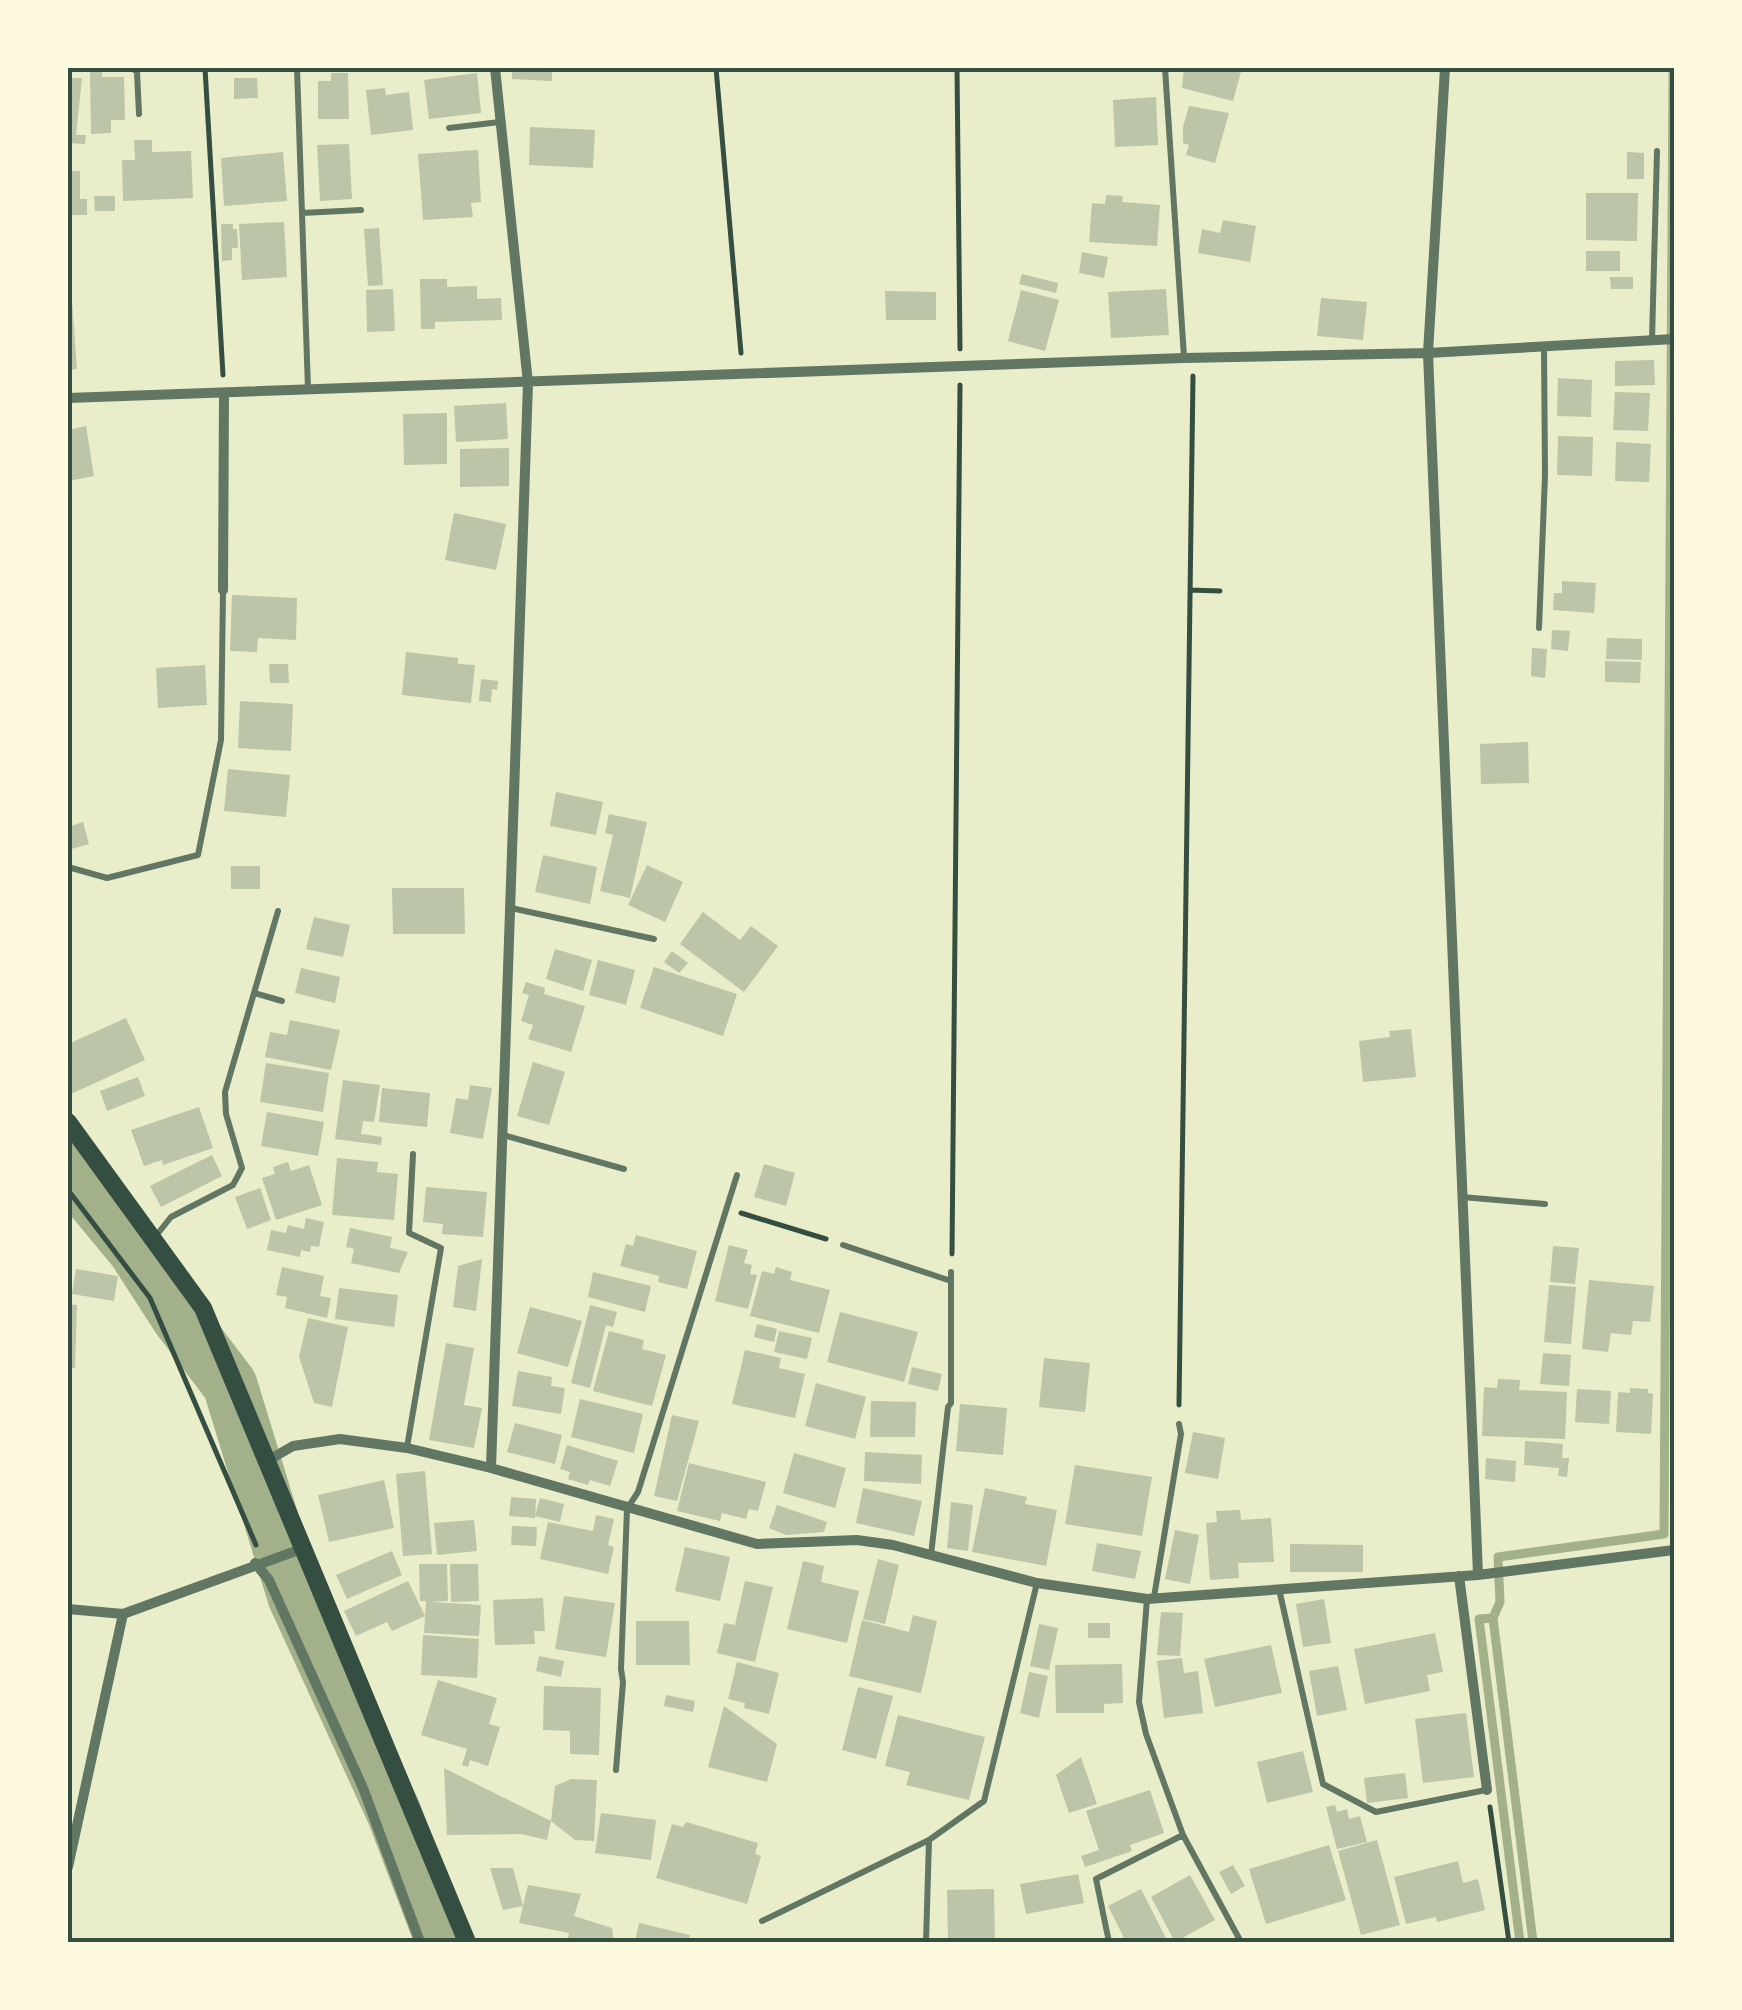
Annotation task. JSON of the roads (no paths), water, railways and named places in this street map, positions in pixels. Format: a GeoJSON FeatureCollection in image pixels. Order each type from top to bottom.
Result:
{"type":"FeatureCollection","features":[{"type":"Feature","properties":{"kind":"main road"},"geometry":{"type":"LineString","coordinates":[[68,1122],[203,1308],[468,1942]]}},
{"type":"Feature","properties":{"kind":"street"},"geometry":{"type":"LineString","coordinates":[[490,1468],[528,382],[495,68]]}},
{"type":"Feature","properties":{"kind":"street"},"geometry":{"type":"LineString","coordinates":[[1445,68],[1428,353],[1480,1574]]}},
{"type":"Feature","properties":{"kind":"street"},"geometry":{"type":"LineString","coordinates":[[68,398],[1428,353],[1674,339]]}},
{"type":"Feature","properties":{"kind":"street"},"geometry":{"type":"LineString","coordinates":[[223,590],[224,393]]}},
{"type":"Feature","properties":{"kind":"street"},"geometry":{"type":"LineString","coordinates":[[267,1461],[293,1446],[340,1439],[407,1448],[757,1544],[857,1540],[1037,1582],[1150,1599],[1460,1576],[1674,1550]]}},
{"type":"Feature","properties":{"kind":"street"},"geometry":{"type":"LineString","coordinates":[[68,1609],[123,1614],[304,1548]]}},
{"type":"Feature","properties":{"kind":"street"},"geometry":{"type":"LineString","coordinates":[[255,1563],[269,1580],[362,1788],[420,1942]]}},
{"type":"Feature","properties":{"kind":"street"},"geometry":{"type":"LineString","coordinates":[[1460,1576],[1487,1790]]}},
{"type":"Feature","properties":{"kind":"street"},"geometry":{"type":"LineString","coordinates":[[68,1867],[123,1614]]}},
{"type":"Feature","properties":{"kind":"lane"},"geometry":{"type":"LineString","coordinates":[[132,68],[137,72],[139,114]]}},
{"type":"Feature","properties":{"kind":"lane"},"geometry":{"type":"LineString","coordinates":[[296,68],[308,390]]}},
{"type":"Feature","properties":{"kind":"lane"},"geometry":{"type":"LineString","coordinates":[[1164,68],[1188,358]]}},
{"type":"Feature","properties":{"kind":"lane"},"geometry":{"type":"LineString","coordinates":[[449,128],[500,122]]}},
{"type":"Feature","properties":{"kind":"lane"},"geometry":{"type":"LineString","coordinates":[[1652,340],[1657,151]]}},
{"type":"Feature","properties":{"kind":"lane"},"geometry":{"type":"LineString","coordinates":[[302,213],[361,210]]}},
{"type":"Feature","properties":{"kind":"lane"},"geometry":{"type":"LineString","coordinates":[[1539,628],[1545,476],[1544,346]]}},
{"type":"Feature","properties":{"kind":"lane"},"geometry":{"type":"LineString","coordinates":[[68,867],[107,878],[198,855],[221,740],[223,590]]}},
{"type":"Feature","properties":{"kind":"lane"},"geometry":{"type":"LineString","coordinates":[[511,908],[654,939]]}},
{"type":"Feature","properties":{"kind":"lane"},"geometry":{"type":"LineString","coordinates":[[154,1238],[170,1217],[233,1185],[242,1168],[226,1114],[225,1092],[278,910]]}},
{"type":"Feature","properties":{"kind":"lane"},"geometry":{"type":"LineString","coordinates":[[254,994],[282,1001]]}},
{"type":"Feature","properties":{"kind":"lane"},"geometry":{"type":"LineString","coordinates":[[504,1134],[624,1169]]}},
{"type":"Feature","properties":{"kind":"lane"},"geometry":{"type":"LineString","coordinates":[[407,1448],[441,1248],[409,1233],[413,1154]]}},
{"type":"Feature","properties":{"kind":"lane"},"geometry":{"type":"LineString","coordinates":[[616,1770],[623,1682],[627,1509],[644,1474],[737,1175]]}},
{"type":"Feature","properties":{"kind":"lane"},"geometry":{"type":"LineString","coordinates":[[1462,1197],[1545,1204]]}},
{"type":"Feature","properties":{"kind":"lane"},"geometry":{"type":"LineString","coordinates":[[843,1245],[951,1277],[951,1403],[931,1555]]}},
{"type":"Feature","properties":{"kind":"lane"},"geometry":{"type":"LineString","coordinates":[[1179,1424],[1182,1434],[1150,1599],[1139,1702],[1146,1734],[1183,1835],[1241,1942]]}},
{"type":"Feature","properties":{"kind":"lane"},"geometry":{"type":"LineString","coordinates":[[762,1921],[929,1840],[984,1801],[1037,1582]]}},
{"type":"Feature","properties":{"kind":"lane"},"geometry":{"type":"LineString","coordinates":[[1279,1589],[1323,1784],[1376,1812],[1487,1790]]}},
{"type":"Feature","properties":{"kind":"lane"},"geometry":{"type":"LineString","coordinates":[[1109,1942],[1096,1879],[1183,1835]]}},
{"type":"Feature","properties":{"kind":"lane"},"geometry":{"type":"LineString","coordinates":[[926,1942],[929,1840]]}},
{"type":"Feature","properties":{"kind":"waterway"},"geometry":{"type":"LineString","coordinates":[[1533,1942],[1493,1618],[1500,1602],[1498,1557],[1664,1534],[1673,68]]}},
{"type":"Feature","properties":{"kind":"waterway"},"geometry":{"type":"LineString","coordinates":[[68,1169],[135,1250],[179,1318],[230,1385],[295,1597],[394,1813],[443,1942]]}},
{"type":"Feature","properties":{"kind":"waterway"},"geometry":{"type":"LineString","coordinates":[[1493,1618],[1479,1619],[1520,1942]]}}]}
